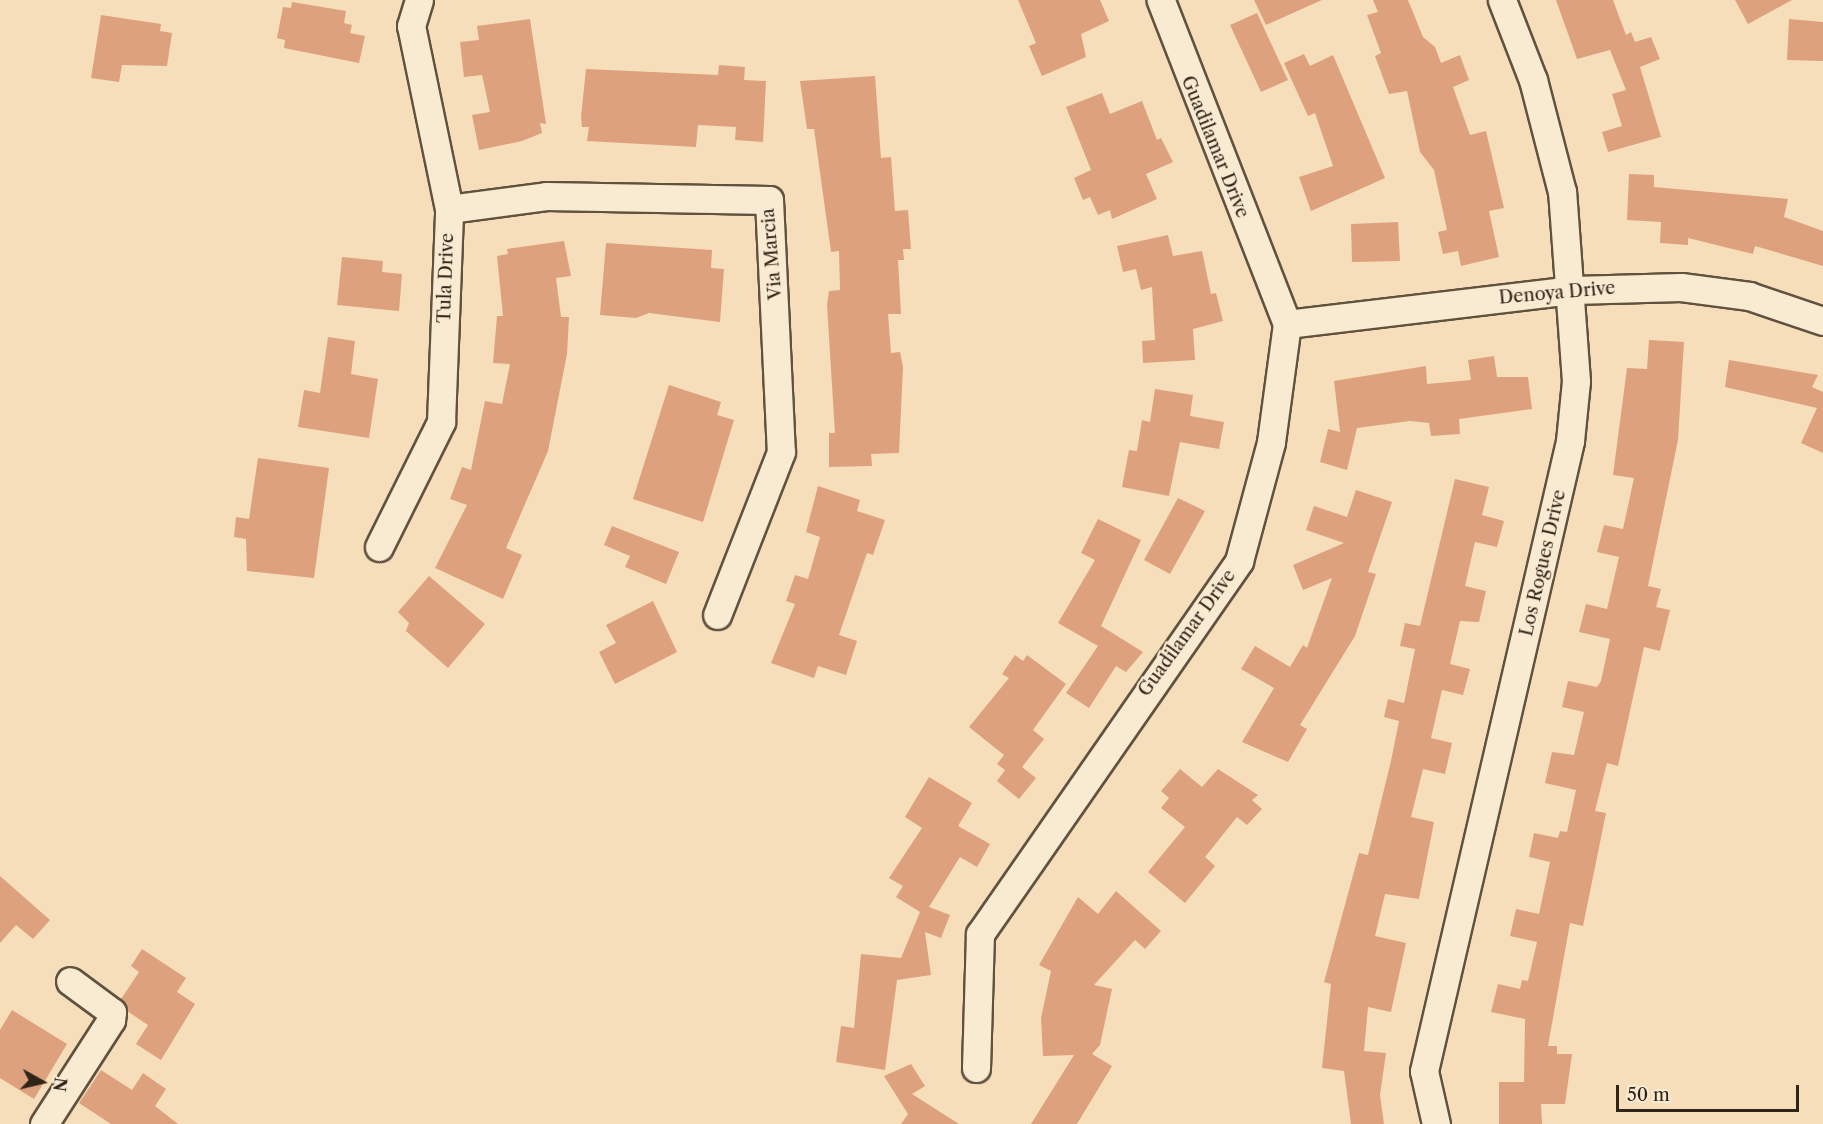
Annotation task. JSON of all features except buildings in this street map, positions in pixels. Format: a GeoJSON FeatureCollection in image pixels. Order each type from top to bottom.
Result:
{"type":"FeatureCollection","features":[{"type":"Feature","properties":{"kind":"street","name":"Tula Drive"},"geometry":{"type":"LineString","coordinates":[[379,547],[441,422],[449,209],[411,26],[419,0]]}},
{"type":"Feature","properties":{"kind":"street","name":"Guadilamar Drive"},"geometry":{"type":"LineString","coordinates":[[976,1068],[980,934],[1239,561],[1271,442],[1287,324],[1161,0]]}},
{"type":"Feature","properties":{"kind":"street","name":"Los Rogues Drive"},"geometry":{"type":"LineString","coordinates":[[1436,1124],[1424,1071],[1570,441],[1576,381],[1573,290],[1563,192],[1533,80],[1502,0]]}},
{"type":"Feature","properties":{"kind":"street","name":"Via Marcia"},"geometry":{"type":"LineString","coordinates":[[449,209],[546,196],[769,200],[781,452],[717,615]]}},
{"type":"Feature","properties":{"kind":"street","name":"Denoya Drive"},"geometry":{"type":"LineString","coordinates":[[1287,324],[1573,290],[1681,287],[1749,296],[1823,321]]}},
{"type":"Feature","properties":{"kind":"street"},"geometry":{"type":"LineString","coordinates":[[44,1124],[111,1020],[112,1012],[70,981]]}}]}
